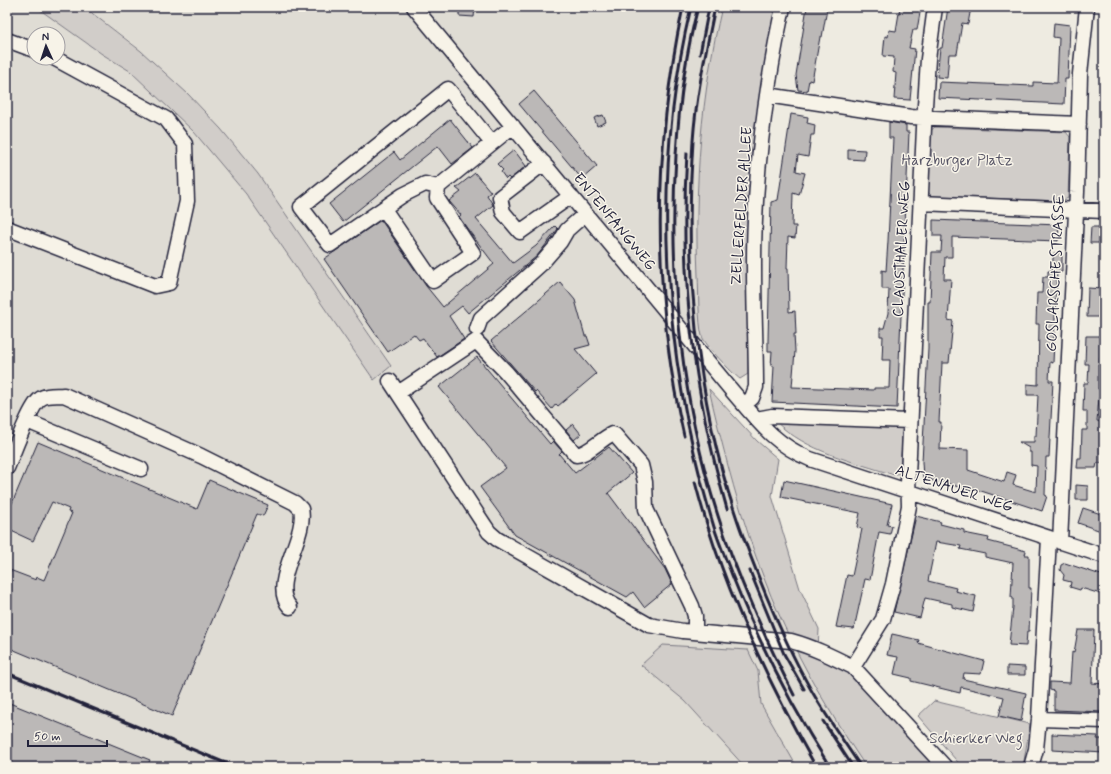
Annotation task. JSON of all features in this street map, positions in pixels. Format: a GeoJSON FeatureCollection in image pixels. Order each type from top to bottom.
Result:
{"type":"FeatureCollection","features":[{"type":"Feature","properties":{"kind":"street","name":"ENTENFANGWEG"},"geometry":{"type":"LineString","coordinates":[[414,7],[744,405],[778,442],[794,452]]}},
{"type":"Feature","properties":{"kind":"street","name":"ZELLERFELDER ALLEE"},"geometry":{"type":"LineString","coordinates":[[744,405],[752,398],[756,387],[753,295],[755,220],[760,155],[767,95],[783,7]]}},
{"type":"Feature","properties":{"kind":"street","name":"CLAUSTHALER WEG"},"geometry":{"type":"LineString","coordinates":[[853,667],[883,619],[893,584],[909,506],[910,421],[924,118],[928,59],[935,7]]}},
{"type":"Feature","properties":{"kind":"street","name":"GOSLARSCHE STRASSE"},"geometry":{"type":"LineString","coordinates":[[1055,540],[1076,210],[1080,74],[1087,7]]}},
{"type":"Feature","properties":{"kind":"street"},"geometry":{"type":"LineString","coordinates":[[7,40],[26,47]]}},
{"type":"Feature","properties":{"kind":"street"},"geometry":{"type":"LineString","coordinates":[[7,228],[155,286],[169,283],[187,201],[185,144],[166,120],[66,65]]}},
{"type":"Feature","properties":{"kind":"street"},"geometry":{"type":"LineString","coordinates":[[438,187],[425,184],[403,195],[330,245],[301,208],[448,89],[492,143]]}},
{"type":"Feature","properties":{"kind":"street"},"geometry":{"type":"LineString","coordinates":[[767,95],[924,118],[1079,124]]}},
{"type":"Feature","properties":{"kind":"street"},"geometry":{"type":"LineString","coordinates":[[384,209],[433,281],[473,253],[437,198],[438,187],[513,126]]}},
{"type":"Feature","properties":{"kind":"street"},"geometry":{"type":"LineString","coordinates":[[544,163],[500,197],[503,212],[520,232],[571,196]]}},
{"type":"Feature","properties":{"kind":"street"},"geometry":{"type":"LineString","coordinates":[[921,203],[1104,211]]}},
{"type":"Feature","properties":{"kind":"street"},"geometry":{"type":"LineString","coordinates":[[477,329],[481,318],[541,264],[560,242],[567,230],[585,214]]}},
{"type":"Feature","properties":{"kind":"street"},"geometry":{"type":"LineString","coordinates":[[398,393],[476,341],[506,372],[576,455],[584,452],[612,434],[615,435],[642,469],[645,482],[646,509],[692,606],[694,612],[695,632]]}},
{"type":"Feature","properties":{"kind":"street"},"geometry":{"type":"LineString","coordinates":[[390,381],[486,528],[497,539],[649,625],[666,629],[791,641],[818,650],[853,667],[945,767]]}},
{"type":"Feature","properties":{"kind":"street"},"geometry":{"type":"LineString","coordinates":[[7,468],[27,421],[39,399],[48,396],[64,395],[201,456],[295,503],[301,509],[303,515],[302,525],[283,580],[286,603],[290,607]]}},
{"type":"Feature","properties":{"kind":"street"},"geometry":{"type":"LineString","coordinates":[[756,419],[772,416],[910,421]]}},
{"type":"Feature","properties":{"kind":"street"},"geometry":{"type":"LineString","coordinates":[[27,421],[141,468]]}},
{"type":"Feature","properties":{"kind":"street","name":"ALTENAUER WEG"},"geometry":{"type":"LineString","coordinates":[[794,452],[908,493],[1104,556]]}},
{"type":"Feature","properties":{"kind":"street"},"geometry":{"type":"LineString","coordinates":[[1031,767],[1036,749],[1055,540]]}},
{"type":"Feature","properties":{"kind":"street"},"geometry":{"type":"LineString","coordinates":[[1039,719],[1104,721]]}},
{"type":"Feature","properties":{"kind":"shaded area"},"geometry":{"type":"Polygon","coordinates":[[[7,7],[36,7],[63,26],[26,26],[26,66],[66,66],[66,28],[102,54],[130,71],[173,111],[215,155],[246,194],[374,380],[391,365],[258,174],[221,129],[178,85],[131,42],[84,7],[722,7],[705,100],[698,175],[697,217],[700,307],[709,389],[725,456],[745,527],[791,641],[841,729],[866,767],[7,767],[7,7]]]}},
{"type":"Feature","properties":{"kind":"green space"},"geometry":{"type":"Polygon","coordinates":[[[36,7],[84,7],[141,51],[188,94],[221,129],[258,174],[391,366],[374,380],[246,194],[194,132],[130,71],[102,54],[66,28],[66,26],[63,26],[36,7]]]}},
{"type":"Feature","properties":{"kind":"green space"},"geometry":{"type":"Polygon","coordinates":[[[722,7],[779,7],[750,219],[747,290],[750,349],[748,351],[748,374],[740,379],[719,359],[704,340],[699,315],[697,242],[698,174],[704,107],[722,7]]]}},
{"type":"Feature","properties":{"kind":"green space","name":"Harzburger Platz"},"geometry":{"type":"Polygon","coordinates":[[[935,127],[1066,132],[1070,137],[1068,198],[1062,201],[932,196],[928,192],[930,131],[935,127]]]}},
{"type":"Feature","properties":{"kind":"green space"},"geometry":{"type":"Polygon","coordinates":[[[709,389],[757,441],[778,459],[772,496],[800,589],[819,629],[818,650],[836,658],[941,767],[866,767],[836,721],[800,658],[765,581],[743,518],[709,389]]]}},
{"type":"Feature","properties":{"kind":"green space"},"geometry":{"type":"Polygon","coordinates":[[[775,421],[903,425],[900,473],[894,475],[846,460],[816,448],[801,441],[775,421]]]}},
{"type":"Feature","properties":{"kind":"green space"},"geometry":{"type":"Polygon","coordinates":[[[663,645],[748,650],[758,671],[761,704],[797,767],[745,767],[685,701],[641,665],[663,645]]]}},
{"type":"Feature","properties":{"kind":"green space","name":"Schierker Weg"},"geometry":{"type":"Polygon","coordinates":[[[934,701],[1030,724],[1023,767],[962,767],[918,716],[934,701]]]}},
{"type":"Feature","properties":{"kind":"building"},"geometry":{"type":"Polygon","coordinates":[[[459,7],[475,7],[474,17],[459,16],[459,7]]]}},
{"type":"Feature","properties":{"kind":"building"},"geometry":{"type":"Polygon","coordinates":[[[807,7],[827,9],[812,81],[809,80],[807,91],[798,90],[796,75],[807,7]]]}},
{"type":"Feature","properties":{"kind":"building"},"geometry":{"type":"Polygon","coordinates":[[[900,7],[921,7],[917,30],[913,30],[909,48],[915,49],[910,100],[894,99],[896,73],[893,72],[894,57],[883,56],[885,36],[888,37],[889,30],[896,31],[900,7]]]}},
{"type":"Feature","properties":{"kind":"building"},"geometry":{"type":"Polygon","coordinates":[[[948,7],[971,7],[968,24],[962,23],[957,54],[949,54],[947,78],[937,77],[940,48],[942,48],[948,7]]]}},
{"type":"Feature","properties":{"kind":"building"},"geometry":{"type":"Polygon","coordinates":[[[1054,23],[1070,25],[1068,79],[1065,79],[1064,104],[938,98],[939,82],[1033,86],[1033,82],[1057,83],[1059,38],[1053,37],[1054,23]]]}},
{"type":"Feature","properties":{"kind":"building"},"geometry":{"type":"Polygon","coordinates":[[[534,91],[597,166],[582,179],[519,104],[534,91]]]}},
{"type":"Feature","properties":{"kind":"building"},"geometry":{"type":"Polygon","coordinates":[[[791,114],[808,117],[807,123],[815,125],[814,135],[811,135],[808,157],[798,155],[796,171],[805,173],[799,195],[793,193],[792,226],[796,226],[795,238],[788,237],[787,268],[789,312],[795,311],[796,334],[794,334],[795,351],[792,387],[874,390],[874,388],[889,388],[890,360],[882,360],[883,336],[880,336],[880,328],[884,328],[888,313],[889,289],[882,289],[882,270],[886,271],[893,138],[889,138],[889,122],[906,125],[906,132],[909,132],[897,408],[772,402],[774,366],[771,366],[772,351],[768,351],[771,202],[778,200],[791,114]]]}},
{"type":"Feature","properties":{"kind":"building"},"geometry":{"type":"Polygon","coordinates":[[[603,115],[606,122],[597,126],[594,118],[603,115]]]}},
{"type":"Feature","properties":{"kind":"building"},"geometry":{"type":"Polygon","coordinates":[[[450,119],[473,148],[452,164],[438,146],[343,222],[329,204],[394,152],[400,160],[450,119]]]}},
{"type":"Feature","properties":{"kind":"building"},"geometry":{"type":"Polygon","coordinates":[[[848,149],[865,150],[864,160],[848,159],[848,149]]]}},
{"type":"Feature","properties":{"kind":"building"},"geometry":{"type":"Polygon","coordinates":[[[514,150],[526,166],[510,179],[508,177],[506,179],[501,172],[503,170],[497,164],[514,150]]]}},
{"type":"Feature","properties":{"kind":"building"},"geometry":{"type":"Polygon","coordinates":[[[475,173],[491,192],[487,195],[493,205],[476,219],[513,263],[536,246],[555,226],[558,229],[537,256],[468,313],[462,306],[449,316],[464,339],[437,357],[423,338],[419,340],[414,334],[388,352],[324,259],[381,220],[426,286],[443,307],[494,264],[459,217],[461,215],[449,201],[461,192],[456,188],[475,173]]]}},
{"type":"Feature","properties":{"kind":"building"},"geometry":{"type":"Polygon","coordinates":[[[933,220],[1059,225],[1058,241],[952,237],[952,257],[945,257],[944,279],[951,279],[948,320],[953,321],[949,363],[942,363],[939,422],[941,422],[940,449],[968,450],[968,470],[1004,482],[1007,472],[1016,475],[1013,485],[1036,492],[1037,466],[1031,465],[1031,452],[1029,452],[1029,448],[1019,442],[1034,442],[1034,436],[1036,436],[1038,395],[1027,395],[1027,384],[1038,385],[1039,324],[1036,324],[1037,293],[1042,293],[1043,277],[1048,277],[1048,271],[1051,271],[1054,253],[1062,253],[1062,272],[1057,272],[1053,363],[1050,362],[1049,381],[1053,381],[1049,457],[1046,457],[1045,495],[1047,496],[1042,511],[972,488],[971,491],[943,482],[936,484],[931,479],[923,477],[922,462],[928,349],[928,302],[930,302],[932,252],[941,252],[942,236],[933,236],[933,220]]]}},
{"type":"Feature","properties":{"kind":"building"},"geometry":{"type":"Polygon","coordinates":[[[1091,227],[1104,227],[1104,243],[1090,243],[1091,227]]]}},
{"type":"Feature","properties":{"kind":"building"},"geometry":{"type":"Polygon","coordinates":[[[560,282],[575,300],[585,336],[587,336],[590,345],[575,349],[596,374],[558,406],[556,404],[552,409],[536,391],[535,392],[491,341],[560,282]]]}},
{"type":"Feature","properties":{"kind":"building"},"geometry":{"type":"Polygon","coordinates":[[[1088,288],[1103,289],[1104,311],[1102,317],[1087,317],[1088,288]]]}},
{"type":"Feature","properties":{"kind":"building"},"geometry":{"type":"Polygon","coordinates":[[[1086,336],[1101,336],[1101,343],[1104,343],[1104,357],[1100,357],[1100,365],[1098,365],[1098,389],[1104,389],[1104,398],[1099,398],[1097,421],[1104,422],[1104,463],[1097,463],[1096,468],[1077,468],[1078,458],[1081,458],[1082,430],[1087,430],[1087,411],[1083,411],[1084,383],[1088,383],[1089,364],[1085,364],[1086,336]]]}},
{"type":"Feature","properties":{"kind":"building"},"geometry":{"type":"Polygon","coordinates":[[[477,357],[550,444],[553,441],[562,451],[559,454],[575,473],[609,447],[632,473],[608,493],[665,569],[672,584],[644,607],[633,592],[627,597],[515,535],[480,487],[506,468],[439,387],[477,357]]]}},
{"type":"Feature","properties":{"kind":"building"},"geometry":{"type":"Polygon","coordinates":[[[573,424],[581,434],[574,440],[566,430],[573,424]]]}},
{"type":"Feature","properties":{"kind":"building"},"geometry":{"type":"Polygon","coordinates":[[[38,442],[197,509],[209,480],[268,505],[263,516],[257,514],[172,716],[7,647],[7,569],[36,580],[37,577],[44,580],[72,513],[68,512],[69,509],[52,502],[33,541],[7,529],[7,515],[38,442]]]}},
{"type":"Feature","properties":{"kind":"building"},"geometry":{"type":"Polygon","coordinates":[[[784,480],[892,504],[887,525],[892,526],[890,534],[879,532],[870,580],[865,579],[854,629],[836,627],[847,575],[852,576],[862,529],[857,527],[860,513],[781,497],[784,480]]]}},
{"type":"Feature","properties":{"kind":"building"},"geometry":{"type":"Polygon","coordinates":[[[1076,485],[1088,486],[1088,500],[1076,500],[1076,485]]]}},
{"type":"Feature","properties":{"kind":"building"},"geometry":{"type":"Polygon","coordinates":[[[1083,508],[1104,515],[1104,532],[1078,523],[1083,508]]]}},
{"type":"Feature","properties":{"kind":"building"},"geometry":{"type":"Polygon","coordinates":[[[916,516],[941,522],[940,524],[964,530],[964,533],[989,538],[988,541],[1026,551],[1025,555],[1029,555],[1029,588],[1031,588],[1029,631],[1027,631],[1026,646],[1009,645],[1013,607],[1013,598],[1011,597],[1013,563],[985,557],[985,554],[960,549],[961,546],[936,542],[928,581],[956,588],[955,591],[976,596],[973,612],[952,607],[952,604],[925,598],[920,618],[894,612],[916,516]]]}},
{"type":"Feature","properties":{"kind":"building"},"geometry":{"type":"Polygon","coordinates":[[[1065,563],[1104,576],[1104,595],[1081,588],[1080,590],[1070,587],[1071,582],[1063,580],[1064,575],[1060,570],[1061,565],[1065,563]]]}},
{"type":"Feature","properties":{"kind":"building"},"geometry":{"type":"Polygon","coordinates":[[[1078,630],[1094,630],[1092,683],[1104,684],[1104,712],[1054,710],[1054,691],[1050,690],[1050,682],[1070,683],[1072,652],[1074,653],[1078,630]]]}},
{"type":"Feature","properties":{"kind":"building"},"geometry":{"type":"Polygon","coordinates":[[[892,634],[919,640],[918,643],[984,661],[981,674],[964,673],[963,679],[1026,693],[1021,721],[999,716],[1004,697],[961,687],[960,693],[911,681],[911,678],[894,674],[898,657],[887,655],[892,634]]]}},
{"type":"Feature","properties":{"kind":"building"},"geometry":{"type":"Polygon","coordinates":[[[1007,666],[1025,667],[1025,675],[1007,675],[1007,666]]]}},
{"type":"Feature","properties":{"kind":"building"},"geometry":{"type":"Polygon","coordinates":[[[7,702],[150,760],[147,767],[7,767],[7,702]]]}},
{"type":"Feature","properties":{"kind":"building"},"geometry":{"type":"Polygon","coordinates":[[[1052,734],[1098,736],[1097,739],[1104,739],[1104,753],[1052,750],[1052,734]]]}},
{"type":"Feature","properties":{"kind":"railway"},"geometry":{"type":"LineString","coordinates":[[683,7],[673,60],[666,114],[660,222],[666,330],[684,436]]}},
{"type":"Feature","properties":{"kind":"railway"},"geometry":{"type":"LineString","coordinates":[[691,7],[678,72],[670,137],[667,202],[668,268],[674,334],[683,399],[697,463],[720,545],[742,600],[776,674],[830,767]]}},
{"type":"Feature","properties":{"kind":"railway"},"geometry":{"type":"LineString","coordinates":[[698,7],[693,25],[683,81],[676,155],[674,249],[676,297],[681,344],[697,437],[708,483],[722,528],[737,570],[755,612],[794,695]]}},
{"type":"Feature","properties":{"kind":"railway"},"geometry":{"type":"LineString","coordinates":[[700,54],[709,7]]}},
{"type":"Feature","properties":{"kind":"railway"},"geometry":{"type":"LineString","coordinates":[[715,7],[696,107],[693,141],[690,234],[696,329],[702,376],[711,423],[722,469],[738,523],[777,622],[810,687],[861,767]]}},
{"type":"Feature","properties":{"kind":"railway"},"geometry":{"type":"LineString","coordinates":[[687,153],[685,244],[691,333],[705,421],[727,509]]}},
{"type":"Feature","properties":{"kind":"railway"},"geometry":{"type":"LineString","coordinates":[[695,482],[718,556],[746,629],[779,699],[816,767]]}},
{"type":"Feature","properties":{"kind":"railway"},"geometry":{"type":"LineString","coordinates":[[750,571],[784,654],[804,689]]}},
{"type":"Feature","properties":{"kind":"railway"},"geometry":{"type":"LineString","coordinates":[[7,673],[235,767]]}},
{"type":"Feature","properties":{"kind":"railway"},"geometry":{"type":"LineString","coordinates":[[823,721],[853,767]]}}]}
